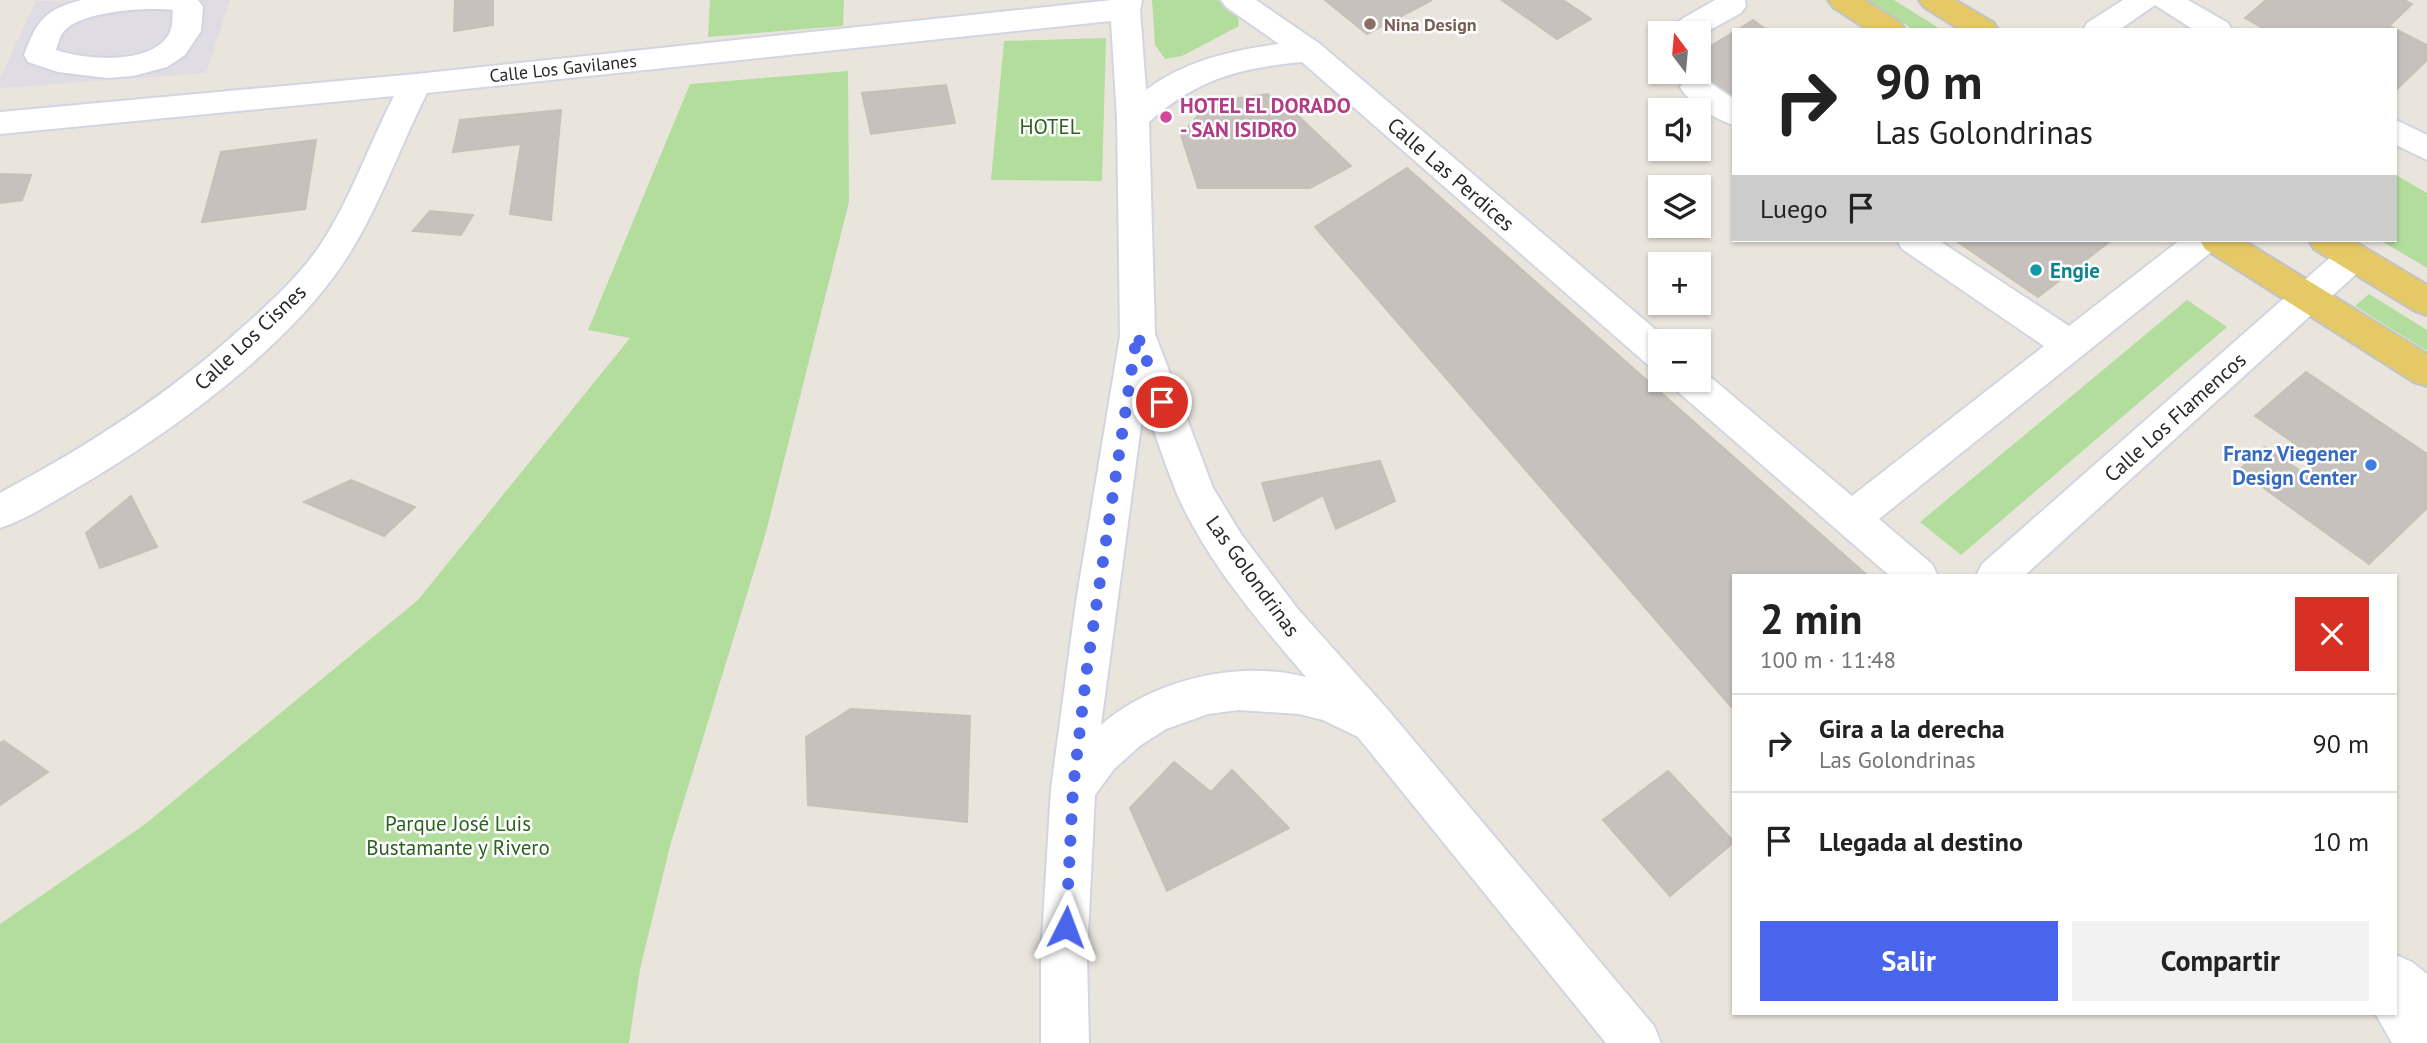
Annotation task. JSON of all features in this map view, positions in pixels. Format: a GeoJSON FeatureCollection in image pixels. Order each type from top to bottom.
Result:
{"type":"FeatureCollection","features":[{"type":"Feature","properties":{"kind":"main road"},"geometry":{"type":"LineString","coordinates":[[1843,0],[1886,28]]}},
{"type":"Feature","properties":{"kind":"main road"},"geometry":{"type":"LineString","coordinates":[[1934,0],[1980,28]]}},
{"type":"Feature","properties":{"kind":"main road"},"geometry":{"type":"LineString","coordinates":[[2220,242],[2427,372]]}},
{"type":"Feature","properties":{"kind":"main road"},"geometry":{"type":"LineString","coordinates":[[2339,248],[2427,302]]}},
{"type":"Feature","properties":{"kind":"street"},"geometry":{"type":"LineString","coordinates":[[172,0],[82,8],[50,26],[39,55],[55,63],[77,67],[103,68],[147,63],[176,48],[189,20],[188,7],[178,0]]}},
{"type":"Feature","properties":{"kind":"street","name":"Calle Las Perdices"},"geometry":{"type":"LineString","coordinates":[[1236,0],[1309,51],[1648,344]]}},
{"type":"Feature","properties":{"kind":"street"},"geometry":{"type":"LineString","coordinates":[[1703,21],[1731,6],[1730,0]]}},
{"type":"Feature","properties":{"kind":"street"},"geometry":{"type":"LineString","coordinates":[[2101,28],[2143,0]]}},
{"type":"Feature","properties":{"kind":"street"},"geometry":{"type":"LineString","coordinates":[[2166,0],[2214,28]]}},
{"type":"Feature","properties":{"kind":"street","name":"Calle Los Gavilanes"},"geometry":{"type":"LineString","coordinates":[[0,123],[416,83],[1126,5]]}},
{"type":"Feature","properties":{"kind":"street","name":"Las Golondrinas"},"geometry":{"type":"LineString","coordinates":[[1126,5],[1133,118],[1137,334],[1196,493],[1210,520],[1283,621],[1373,724],[1637,1043]]}},
{"type":"Feature","properties":{"kind":"street"},"geometry":{"type":"LineString","coordinates":[[1133,118],[1167,90],[1210,69],[1258,56],[1309,51]]}},
{"type":"Feature","properties":{"kind":"street"},"geometry":{"type":"LineString","coordinates":[[86,115],[103,68]]}},
{"type":"Feature","properties":{"kind":"street","name":"Calle Los Cisnes"},"geometry":{"type":"LineString","coordinates":[[0,512],[60,480],[156,420],[234,358],[295,300],[339,243],[416,83]]}},
{"type":"Feature","properties":{"kind":"street"},"geometry":{"type":"LineString","coordinates":[[1695,87],[1732,113]]}},
{"type":"Feature","properties":{"kind":"street"},"geometry":{"type":"LineString","coordinates":[[2397,132],[2427,149]]}},
{"type":"Feature","properties":{"kind":"street"},"geometry":{"type":"LineString","coordinates":[[1917,242],[2001,301],[2071,345]]}},
{"type":"Feature","properties":{"kind":"street"},"geometry":{"type":"LineString","coordinates":[[1851,519],[2200,242]]}},
{"type":"Feature","properties":{"kind":"street","name":"Calle Los Flamencos"},"geometry":{"type":"LineString","coordinates":[[1998,574],[2309,298],[2339,248]]}},
{"type":"Feature","properties":{"kind":"street"},"geometry":{"type":"LineString","coordinates":[[1065,1043],[1063,983],[1073,789],[1090,643],[1137,334]]}},
{"type":"Feature","properties":{"kind":"street"},"geometry":{"type":"LineString","coordinates":[[1703,392],[1916,574]]}},
{"type":"Feature","properties":{"kind":"street"},"geometry":{"type":"LineString","coordinates":[[0,486],[60,480]]}},
{"type":"Feature","properties":{"kind":"street"},"geometry":{"type":"LineString","coordinates":[[1073,789],[1103,750],[1142,720],[1186,700],[1233,690],[1281,691],[1329,702],[1373,724]]}},
{"type":"Feature","properties":{"kind":"street"},"geometry":{"type":"LineString","coordinates":[[2397,979],[2427,1004]]}},
{"type":"Feature","properties":{"kind":"street"},"geometry":{"type":"LineString","coordinates":[[2397,1009],[2420,1043]]}},
{"type":"Feature","properties":{"kind":"shaded area"},"geometry":{"type":"Polygon","coordinates":[[[230,0],[206,73],[0,88],[0,78],[36,1],[230,0]]]}},
{"type":"Feature","properties":{"kind":"green space"},"geometry":{"type":"Polygon","coordinates":[[[710,0],[844,0],[843,26],[708,37],[710,0]]]}},
{"type":"Feature","properties":{"kind":"green space"},"geometry":{"type":"Polygon","coordinates":[[[1152,0],[1218,0],[1238,17],[1239,26],[1182,56],[1165,59],[1155,45],[1152,0]]]}},
{"type":"Feature","properties":{"kind":"green space"},"geometry":{"type":"Polygon","coordinates":[[[1867,0],[1894,0],[1939,28],[1911,28],[1867,0]]]}},
{"type":"Feature","properties":{"kind":"green space","name":"HOTEL"},"geometry":{"type":"Polygon","coordinates":[[[1106,38],[1102,181],[991,180],[1004,41],[1106,38]]]}},
{"type":"Feature","properties":{"kind":"green space","name":"Parque José Luis Bustamante y Rivero"},"geometry":{"type":"Polygon","coordinates":[[[848,71],[849,202],[766,532],[670,846],[640,969],[629,1043],[0,1043],[0,924],[144,825],[418,600],[630,338],[588,330],[690,84],[848,71]]]}},
{"type":"Feature","properties":{"kind":"green space"},"geometry":{"type":"Polygon","coordinates":[[[2397,176],[2427,193],[2427,268],[2383,242],[2397,242],[2397,176]]]}},
{"type":"Feature","properties":{"kind":"green space"},"geometry":{"type":"Polygon","coordinates":[[[2369,294],[2427,330],[2427,351],[2355,306],[2369,294]]]}},
{"type":"Feature","properties":{"kind":"green space"},"geometry":{"type":"Polygon","coordinates":[[[2187,300],[2227,327],[1961,555],[1920,522],[2187,300]]]}},
{"type":"Feature","properties":{"kind":"building"},"geometry":{"type":"Polygon","coordinates":[[[455,0],[493,0],[493,25],[454,31],[455,0]]]}},
{"type":"Feature","properties":{"kind":"building","name":"Nina Design"},"geometry":{"type":"Polygon","coordinates":[[[1325,0],[1432,0],[1367,34],[1325,0]]]}},
{"type":"Feature","properties":{"kind":"building"},"geometry":{"type":"Polygon","coordinates":[[[1563,0],[1591,19],[1557,39],[1503,1],[1563,0]]]}},
{"type":"Feature","properties":{"kind":"building"},"geometry":{"type":"Polygon","coordinates":[[[2266,0],[2404,0],[2412,4],[2389,26],[2393,28],[2263,28],[2245,18],[2266,0]]]}},
{"type":"Feature","properties":{"kind":"building"},"geometry":{"type":"Polygon","coordinates":[[[1753,20],[1764,28],[1741,28],[1753,20]]]}},
{"type":"Feature","properties":{"kind":"building"},"geometry":{"type":"Polygon","coordinates":[[[2397,30],[2427,45],[2427,60],[2397,89],[2397,30]]]}},
{"type":"Feature","properties":{"kind":"building"},"geometry":{"type":"Polygon","coordinates":[[[1732,33],[1732,95],[1712,81],[1712,45],[1732,33]]]}},
{"type":"Feature","properties":{"kind":"building"},"geometry":{"type":"Polygon","coordinates":[[[946,85],[955,123],[871,134],[862,93],[946,85]]]}},
{"type":"Feature","properties":{"kind":"building"},"geometry":{"type":"Polygon","coordinates":[[[1268,94],[1277,109],[1289,107],[1351,166],[1310,188],[1198,188],[1181,135],[1210,102],[1268,94]]]}},
{"type":"Feature","properties":{"kind":"building"},"geometry":{"type":"Polygon","coordinates":[[[561,110],[551,220],[510,214],[521,144],[453,152],[460,120],[561,110]]]}},
{"type":"Feature","properties":{"kind":"building"},"geometry":{"type":"Polygon","coordinates":[[[316,140],[305,209],[202,222],[221,152],[316,140]]]}},
{"type":"Feature","properties":{"kind":"building"},"geometry":{"type":"Polygon","coordinates":[[[1407,168],[1648,381],[1648,392],[1660,392],[1866,574],[1732,574],[1732,708],[1315,227],[1407,168]]]}},
{"type":"Feature","properties":{"kind":"building"},"geometry":{"type":"Polygon","coordinates":[[[0,174],[31,175],[22,200],[0,203],[0,174]]]}},
{"type":"Feature","properties":{"kind":"building"},"geometry":{"type":"Polygon","coordinates":[[[430,211],[473,215],[461,235],[413,231],[430,211]]]}},
{"type":"Feature","properties":{"kind":"building","name":"Engie"},"geometry":{"type":"Polygon","coordinates":[[[1958,242],[2109,242],[2038,297],[1958,242]]]}},
{"type":"Feature","properties":{"kind":"building","name":"Franz Viegener Design Center"},"geometry":{"type":"Polygon","coordinates":[[[2306,372],[2427,454],[2427,508],[2369,564],[2239,470],[2265,447],[2305,474],[2320,461],[2255,416],[2306,372]]]}},
{"type":"Feature","properties":{"kind":"building"},"geometry":{"type":"Polygon","coordinates":[[[1380,461],[1395,501],[1336,529],[1323,495],[1274,521],[1262,483],[1380,461]]]}},
{"type":"Feature","properties":{"kind":"building"},"geometry":{"type":"Polygon","coordinates":[[[351,480],[415,507],[384,536],[304,502],[351,480]]]}},
{"type":"Feature","properties":{"kind":"building"},"geometry":{"type":"Polygon","coordinates":[[[131,496],[157,547],[100,568],[86,533],[131,496]]]}},
{"type":"Feature","properties":{"kind":"building"},"geometry":{"type":"Polygon","coordinates":[[[851,709],[970,716],[967,822],[808,805],[806,737],[851,709]]]}},
{"type":"Feature","properties":{"kind":"building"},"geometry":{"type":"Polygon","coordinates":[[[4,741],[48,772],[0,805],[0,743],[4,741]]]}},
{"type":"Feature","properties":{"kind":"building"},"geometry":{"type":"Polygon","coordinates":[[[1174,762],[1211,792],[1232,770],[1289,828],[1167,891],[1130,808],[1174,762]]]}},
{"type":"Feature","properties":{"kind":"building"},"geometry":{"type":"Polygon","coordinates":[[[1668,771],[1732,840],[1732,844],[1670,896],[1603,820],[1668,771]]]}},
{"type":"Feature","properties":{"kind":"place","name":"Nina Design"},"geometry":{"type":"Point","coordinates":[1370,24]}},
{"type":"Feature","properties":{"kind":"place","name":"HOTEL EL DORADO - SAN ISIDRO"},"geometry":{"type":"Point","coordinates":[1166,117]}},
{"type":"Feature","properties":{"kind":"place","name":"Engie"},"geometry":{"type":"Point","coordinates":[2036,270]}},
{"type":"Feature","properties":{"kind":"place","name":"Franz Viegener Design Center"},"geometry":{"type":"Point","coordinates":[2371,465]}},
{"type":"Feature","properties":{"kind":"route"},"geometry":{"type":"LineString","coordinates":[[1066,927],[1073,789],[1087,668],[1137,334],[1162,402]]}}]}
